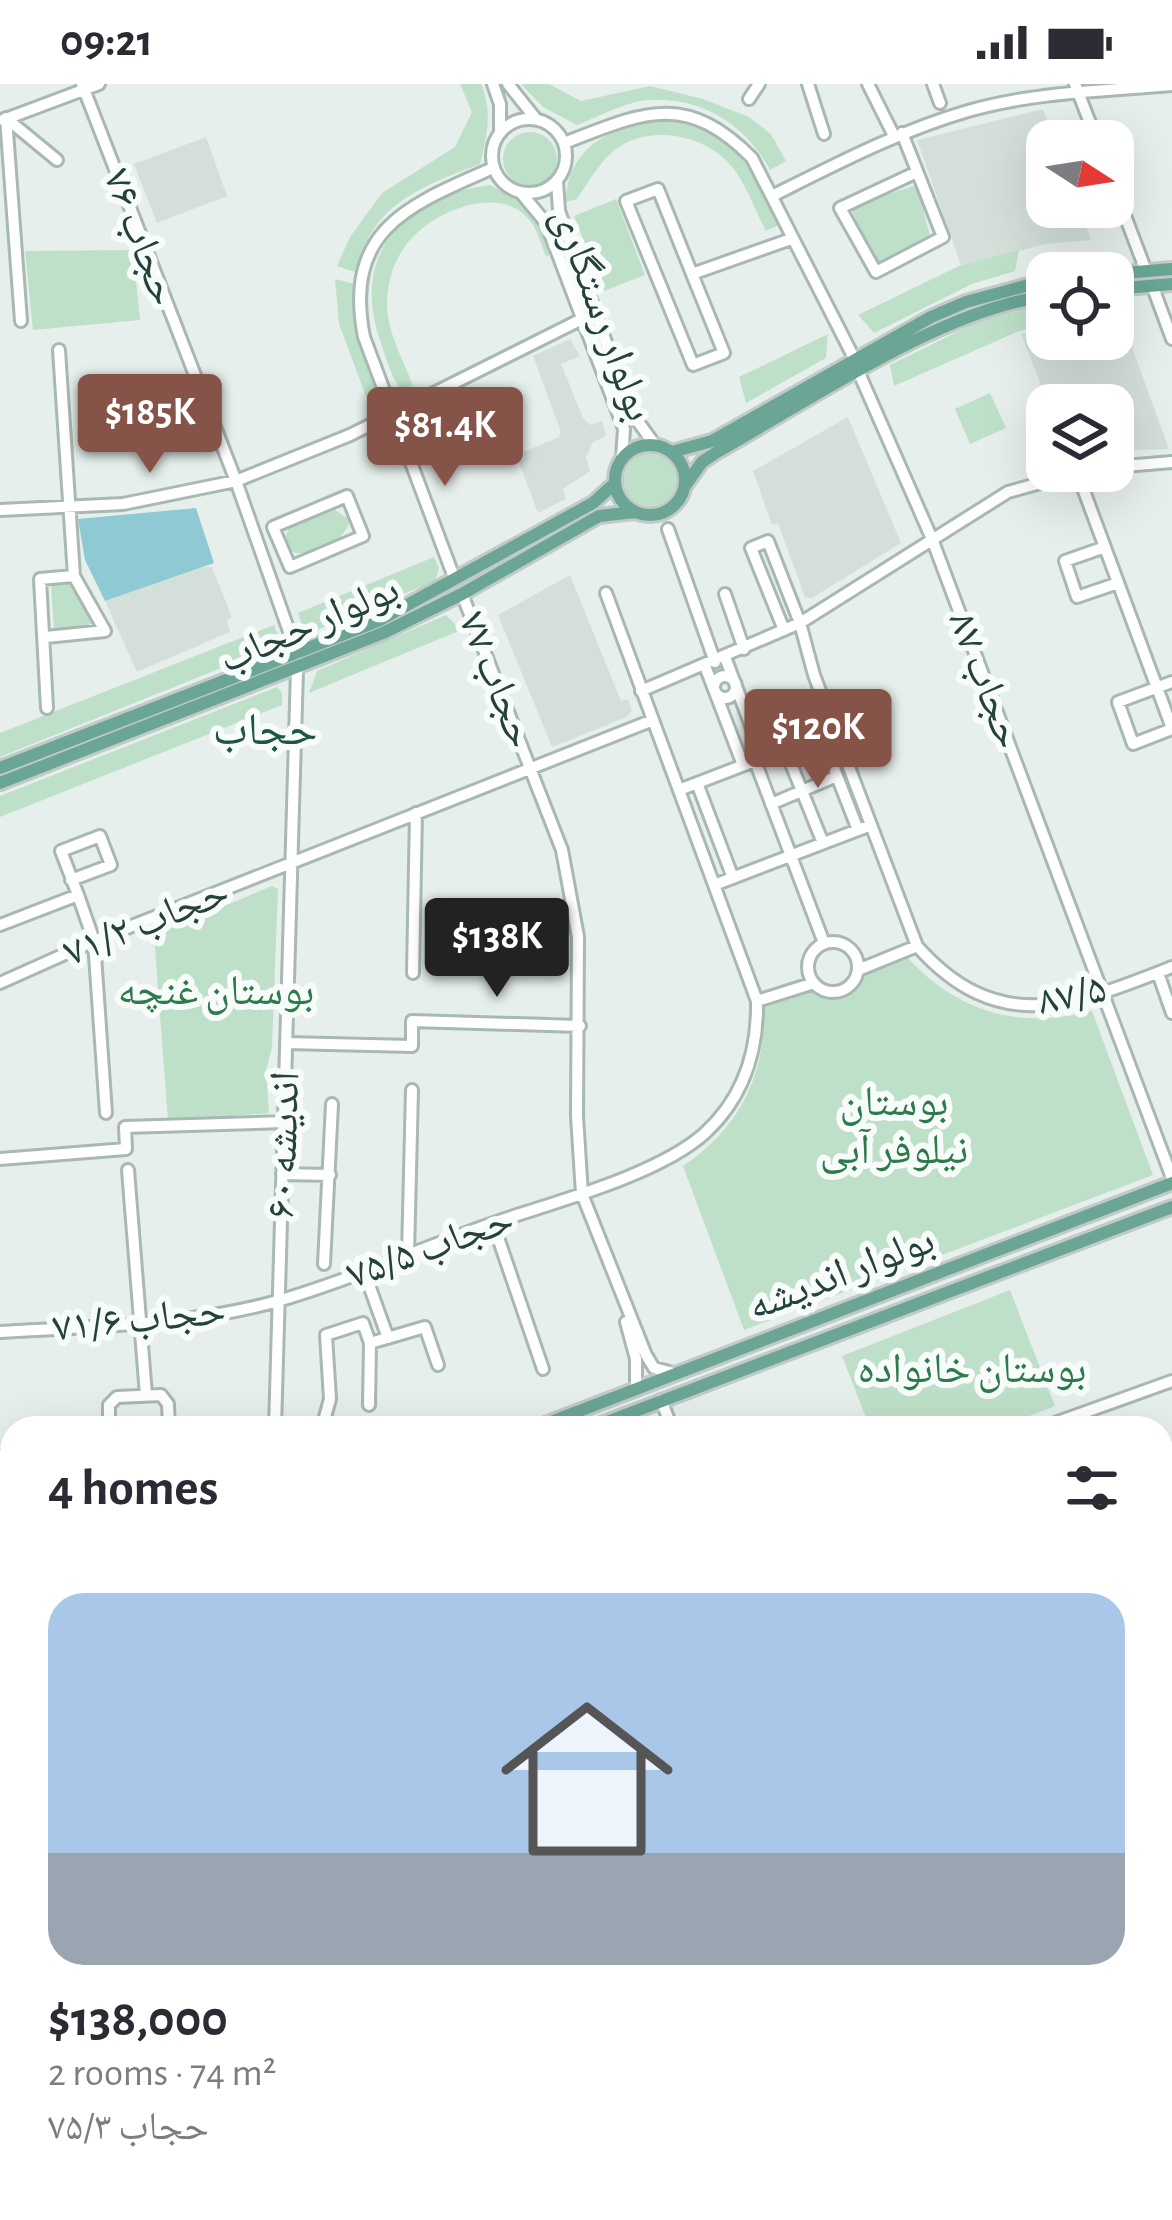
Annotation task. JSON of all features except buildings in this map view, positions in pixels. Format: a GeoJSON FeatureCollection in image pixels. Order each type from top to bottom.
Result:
{"type":"FeatureCollection","features":[{"type":"Feature","properties":{"kind":"main road"},"geometry":{"type":"LineString","coordinates":[[1134,272],[1172,268]]}},
{"type":"Feature","properties":{"kind":"main road"},"geometry":{"type":"LineString","coordinates":[[1146,271],[1152,286]]}},
{"type":"Feature","properties":{"kind":"main road"},"geometry":{"type":"LineString","coordinates":[[1134,287],[1172,284]]}},
{"type":"Feature","properties":{"kind":"main road"},"geometry":{"type":"LineString","coordinates":[[685,486],[683,467],[672,452],[655,445],[637,447],[622,458],[614,484],[621,501],[635,512],[662,513],[677,502],[702,462],[717,452],[965,302],[1026,286]]}},
{"type":"Feature","properties":{"kind":"main road"},"geometry":{"type":"LineString","coordinates":[[672,452],[712,441],[857,366],[970,316],[1026,301]]}},
{"type":"Feature","properties":{"kind":"main road","name":"بولوار حجاب"},"geometry":{"type":"LineString","coordinates":[[459,587],[593,503],[614,484]]}},
{"type":"Feature","properties":{"kind":"main road","name":"بولوار حجاب"},"geometry":{"type":"LineString","coordinates":[[0,768],[297,661],[599,516],[635,512]]}},
{"type":"Feature","properties":{"kind":"main road","name":"بولوار حجاب"},"geometry":{"type":"LineString","coordinates":[[0,783],[207,694]]}},
{"type":"Feature","properties":{"kind":"main road","name":"بولوار اندیشه"},"geometry":{"type":"LineString","coordinates":[[566,1416],[1172,1181]]}},
{"type":"Feature","properties":{"kind":"main road","name":"بولوار اندیشه"},"geometry":{"type":"LineString","coordinates":[[621,1416],[1172,1207]]}},
{"type":"Feature","properties":{"kind":"street"},"geometry":{"type":"LineString","coordinates":[[3,120],[99,84]]}},
{"type":"Feature","properties":{"kind":"street"},"geometry":{"type":"LineString","coordinates":[[493,84],[500,104],[493,168],[504,184],[521,193],[541,191],[557,181],[566,163],[564,143],[554,127],[536,118],[508,84]]}},
{"type":"Feature","properties":{"kind":"street"},"geometry":{"type":"LineString","coordinates":[[748,99],[759,84]]}},
{"type":"Feature","properties":{"kind":"street"},"geometry":{"type":"LineString","coordinates":[[808,84],[824,134]]}},
{"type":"Feature","properties":{"kind":"street"},"geometry":{"type":"LineString","coordinates":[[868,84],[917,172],[943,237],[876,272],[840,208],[917,172]]}},
{"type":"Feature","properties":{"kind":"street"},"geometry":{"type":"LineString","coordinates":[[934,84],[940,103]]}},
{"type":"Feature","properties":{"kind":"street"},"geometry":{"type":"LineString","coordinates":[[772,196],[898,135],[972,110],[1077,88],[1172,85]]}},
{"type":"Feature","properties":{"kind":"street","name":"حجاب ۷۶"},"geometry":{"type":"LineString","coordinates":[[83,87],[236,482],[297,661]]}},
{"type":"Feature","properties":{"kind":"street"},"geometry":{"type":"LineString","coordinates":[[1077,88],[1089,120]]}},
{"type":"Feature","properties":{"kind":"street","name":"حجاب ۸۷"},"geometry":{"type":"LineString","coordinates":[[564,143],[629,118],[664,111],[729,134],[752,158],[857,366],[932,539],[1172,1181]]}},
{"type":"Feature","properties":{"kind":"street"},"geometry":{"type":"LineString","coordinates":[[500,130],[517,120],[536,118]]}},
{"type":"Feature","properties":{"kind":"street"},"geometry":{"type":"LineString","coordinates":[[3,120],[57,160]]}},
{"type":"Feature","properties":{"kind":"street"},"geometry":{"type":"LineString","coordinates":[[3,120],[21,321]]}},
{"type":"Feature","properties":{"kind":"street","name":"حجاب ۷۷"},"geometry":{"type":"LineString","coordinates":[[493,168],[401,211],[382,229],[370,250],[359,309],[364,337],[531,767],[566,872],[578,937],[577,1116],[582,1194],[614,1279]]}},
{"type":"Feature","properties":{"kind":"street","name":"بولوار رستگاری"},"geometry":{"type":"LineString","coordinates":[[557,181],[559,211],[632,412],[655,445]]}},
{"type":"Feature","properties":{"kind":"street"},"geometry":{"type":"LineString","coordinates":[[658,189],[692,274],[724,352],[693,365],[626,201],[658,189]]}},
{"type":"Feature","properties":{"kind":"street","name":"بولوار رستگاری"},"geometry":{"type":"LineString","coordinates":[[521,193],[546,223],[624,429],[622,458]]}},
{"type":"Feature","properties":{"kind":"street"},"geometry":{"type":"LineString","coordinates":[[1130,228],[1146,271]]}},
{"type":"Feature","properties":{"kind":"street"},"geometry":{"type":"LineString","coordinates":[[692,274],[791,239]]}},
{"type":"Feature","properties":{"kind":"street"},"geometry":{"type":"LineString","coordinates":[[1152,286],[1172,339]]}},
{"type":"Feature","properties":{"kind":"street"},"geometry":{"type":"LineString","coordinates":[[0,510],[123,504],[236,482],[296,460],[582,319]]}},
{"type":"Feature","properties":{"kind":"street"},"geometry":{"type":"LineString","coordinates":[[46,637],[105,631],[74,576],[59,350]]}},
{"type":"Feature","properties":{"kind":"street"},"geometry":{"type":"LineString","coordinates":[[1134,465],[1172,462]]}},
{"type":"Feature","properties":{"kind":"street"},"geometry":{"type":"LineString","coordinates":[[641,691],[800,623],[1008,492],[1026,487]]}},
{"type":"Feature","properties":{"kind":"street"},"geometry":{"type":"LineString","coordinates":[[1087,492],[1105,547],[1118,583],[1157,688],[1172,728],[1133,743],[1118,702],[1157,688],[1172,682]]}},
{"type":"Feature","properties":{"kind":"street"},"geometry":{"type":"LineString","coordinates":[[347,496],[363,536],[290,567],[286,560],[273,527],[347,496]]}},
{"type":"Feature","properties":{"kind":"street"},"geometry":{"type":"LineString","coordinates":[[668,529],[715,662],[715,693]]}},
{"type":"Feature","properties":{"kind":"street"},"geometry":{"type":"LineString","coordinates":[[784,630],[751,548],[768,541],[917,946],[858,970]]}},
{"type":"Feature","properties":{"kind":"street"},"geometry":{"type":"LineString","coordinates":[[1105,547],[1065,561],[1077,597],[1118,583]]}},
{"type":"Feature","properties":{"kind":"street"},"geometry":{"type":"LineString","coordinates":[[265,570],[286,560]]}},
{"type":"Feature","properties":{"kind":"street"},"geometry":{"type":"LineString","coordinates":[[47,708],[40,579],[74,576]]}},
{"type":"Feature","properties":{"kind":"street"},"geometry":{"type":"LineString","coordinates":[[606,593],[757,1001],[814,983]]}},
{"type":"Feature","properties":{"kind":"street"},"geometry":{"type":"LineString","coordinates":[[725,594],[744,649]]}},
{"type":"Feature","properties":{"kind":"street","name":"اندیشه ۶۰"},"geometry":{"type":"LineString","coordinates":[[275,1416],[297,661]]}},
{"type":"Feature","properties":{"kind":"street"},"geometry":{"type":"LineString","coordinates":[[715,662],[736,685]]}},
{"type":"Feature","properties":{"kind":"street"},"geometry":{"type":"LineString","coordinates":[[754,761],[715,693],[721,677],[736,685],[754,761],[824,943]]}},
{"type":"Feature","properties":{"kind":"street","name":"حجاب ۷۱/۲"},"geometry":{"type":"LineString","coordinates":[[0,983],[94,941],[652,720]]}},
{"type":"Feature","properties":{"kind":"street"},"geometry":{"type":"LineString","coordinates":[[679,790],[835,730]]}},
{"type":"Feature","properties":{"kind":"street"},"geometry":{"type":"LineString","coordinates":[[821,735],[858,830]]}},
{"type":"Feature","properties":{"kind":"street"},"geometry":{"type":"LineString","coordinates":[[785,749],[823,843]]}},
{"type":"Feature","properties":{"kind":"street"},"geometry":{"type":"LineString","coordinates":[[771,804],[837,776]]}},
{"type":"Feature","properties":{"kind":"street"},"geometry":{"type":"LineString","coordinates":[[697,783],[733,878]]}},
{"type":"Feature","properties":{"kind":"street"},"geometry":{"type":"LineString","coordinates":[[412,973],[416,813]]}},
{"type":"Feature","properties":{"kind":"street"},"geometry":{"type":"LineString","coordinates":[[714,885],[871,825]]}},
{"type":"Feature","properties":{"kind":"street"},"geometry":{"type":"LineString","coordinates":[[71,880],[110,865],[100,836],[61,851],[71,880],[78,895],[94,941],[106,1113]]}},
{"type":"Feature","properties":{"kind":"street"},"geometry":{"type":"LineString","coordinates":[[0,925],[78,895]]}},
{"type":"Feature","properties":{"kind":"street"},"geometry":{"type":"LineString","coordinates":[[824,943],[845,944],[857,959],[858,970],[850,986],[831,992],[814,983],[808,964],[824,943]]}},
{"type":"Feature","properties":{"kind":"street","name":"۸۷/۵"},"geometry":{"type":"LineString","coordinates":[[917,946],[961,987],[1016,1007],[1061,1005],[1172,967]]}},
{"type":"Feature","properties":{"kind":"street"},"geometry":{"type":"LineString","coordinates":[[1159,973],[1172,1013]]}},
{"type":"Feature","properties":{"kind":"street","name":"حجاب ۷۵/۵"},"geometry":{"type":"LineString","coordinates":[[278,1301],[582,1194],[677,1153],[723,1115],[740,1090],[758,1031],[757,1001]]}},
{"type":"Feature","properties":{"kind":"street"},"geometry":{"type":"LineString","coordinates":[[286,1043],[412,1046],[412,1021],[580,1026]]}},
{"type":"Feature","properties":{"kind":"street"},"geometry":{"type":"LineString","coordinates":[[408,1254],[412,1090]]}},
{"type":"Feature","properties":{"kind":"street"},"geometry":{"type":"LineString","coordinates":[[324,1264],[332,1104]]}},
{"type":"Feature","properties":{"kind":"street"},"geometry":{"type":"LineString","coordinates":[[0,1159],[126,1149],[125,1127],[284,1122]]}},
{"type":"Feature","properties":{"kind":"street"},"geometry":{"type":"LineString","coordinates":[[128,1170],[146,1396]]}},
{"type":"Feature","properties":{"kind":"street"},"geometry":{"type":"LineString","coordinates":[[283,1174],[330,1175]]}},
{"type":"Feature","properties":{"kind":"street"},"geometry":{"type":"LineString","coordinates":[[493,1223],[543,1369]]}},
{"type":"Feature","properties":{"kind":"street"},"geometry":{"type":"LineString","coordinates":[[364,1271],[388,1338]]}},
{"type":"Feature","properties":{"kind":"street"},"geometry":{"type":"LineString","coordinates":[[614,1279],[654,1368],[673,1373]]}},
{"type":"Feature","properties":{"kind":"street"},"geometry":{"type":"LineString","coordinates":[[614,1279],[637,1359],[636,1387]]}},
{"type":"Feature","properties":{"kind":"street","name":"حجاب ۷۱/۶"},"geometry":{"type":"LineString","coordinates":[[0,1332],[142,1322],[278,1301]]}},
{"type":"Feature","properties":{"kind":"street"},"geometry":{"type":"LineString","coordinates":[[325,1416],[330,1399],[326,1335],[363,1323],[370,1343],[369,1405]]}},
{"type":"Feature","properties":{"kind":"street"},"geometry":{"type":"LineString","coordinates":[[370,1343],[424,1327],[438,1365]]}},
{"type":"Feature","properties":{"kind":"street"},"geometry":{"type":"LineString","coordinates":[[1087,1416],[1172,1381]]}},
{"type":"Feature","properties":{"kind":"street"},"geometry":{"type":"LineString","coordinates":[[109,1416],[109,1405],[117,1397],[161,1395],[168,1416]]}},
{"type":"Feature","properties":{"kind":"street"},"geometry":{"type":"LineString","coordinates":[[661,1400],[667,1416]]}},
{"type":"Feature","properties":{"kind":"shaded area"},"geometry":{"type":"Polygon","coordinates":[[[1043,109],[1047,120],[1026,120],[1026,228],[1087,228],[1091,240],[1047,244],[961,265],[917,140],[1043,109]]]}},
{"type":"Feature","properties":{"kind":"shaded area"},"geometry":{"type":"Polygon","coordinates":[[[206,137],[227,196],[157,223],[134,164],[206,137]]]}},
{"type":"Feature","properties":{"kind":"shaded area"},"geometry":{"type":"Polygon","coordinates":[[[570,339],[580,356],[561,364],[583,418],[590,425],[602,421],[606,436],[593,442],[586,457],[590,471],[563,489],[566,499],[538,513],[516,455],[561,432],[533,356],[570,339]]]}},
{"type":"Feature","properties":{"kind":"shaded area"},"geometry":{"type":"Polygon","coordinates":[[[1134,353],[1169,449],[1134,450],[1134,384],[1041,384],[1031,360],[1134,360],[1134,353]]]}},
{"type":"Feature","properties":{"kind":"shaded area"},"geometry":{"type":"Polygon","coordinates":[[[848,417],[901,543],[812,598],[805,597],[753,471],[848,417]]]}},
{"type":"Feature","properties":{"kind":"shaded area"},"geometry":{"type":"Polygon","coordinates":[[[212,567],[232,617],[227,621],[230,632],[137,672],[105,601],[212,567]]]}},
{"type":"Feature","properties":{"kind":"shaded area"},"geometry":{"type":"Polygon","coordinates":[[[570,575],[621,701],[628,699],[632,710],[627,717],[552,747],[498,615],[570,575]]]}},
{"type":"Feature","properties":{"kind":"green space"},"geometry":{"type":"Polygon","coordinates":[[[460,84],[481,84],[485,95],[488,124],[480,164],[401,201],[373,230],[355,272],[337,266],[350,237],[382,193],[455,147],[472,112],[460,84]]]}},
{"type":"Feature","properties":{"kind":"green space"},"geometry":{"type":"Polygon","coordinates":[[[521,84],[549,84],[581,101],[650,86],[703,99],[749,117],[771,134],[786,161],[770,170],[735,127],[686,103],[639,101],[577,125],[543,107],[521,84]]]}},
{"type":"Feature","properties":{"kind":"green space"},"geometry":{"type":"Polygon","coordinates":[[[664,119],[708,131],[738,153],[779,225],[766,231],[740,179],[714,151],[671,136],[640,138],[618,147],[577,199],[566,202],[575,166],[597,141],[628,126],[664,119]]]}},
{"type":"Feature","properties":{"kind":"green space"},"geometry":{"type":"Polygon","coordinates":[[[530,132],[549,140],[557,159],[549,178],[530,186],[511,178],[503,159],[511,140],[530,132]]]}},
{"type":"Feature","properties":{"kind":"green space"},"geometry":{"type":"Polygon","coordinates":[[[490,185],[527,205],[552,252],[546,257],[531,222],[505,204],[455,210],[414,236],[398,259],[387,295],[393,335],[413,385],[402,391],[389,366],[373,309],[379,256],[410,216],[460,191],[490,185]]]}},
{"type":"Feature","properties":{"kind":"green space"},"geometry":{"type":"Polygon","coordinates":[[[917,185],[930,236],[874,264],[850,206],[917,185]]]}},
{"type":"Feature","properties":{"kind":"green space"},"geometry":{"type":"Polygon","coordinates":[[[616,199],[645,275],[604,291],[574,216],[616,199]]]}},
{"type":"Feature","properties":{"kind":"green space"},"geometry":{"type":"Polygon","coordinates":[[[133,250],[140,320],[33,330],[25,251],[133,250]]]}},
{"type":"Feature","properties":{"kind":"green space"},"geometry":{"type":"Polygon","coordinates":[[[1019,250],[1015,271],[972,284],[874,333],[858,315],[961,265],[1019,250]]]}},
{"type":"Feature","properties":{"kind":"green space"},"geometry":{"type":"Polygon","coordinates":[[[335,279],[354,284],[353,314],[381,402],[370,407],[339,324],[335,279]]]}},
{"type":"Feature","properties":{"kind":"green space"},"geometry":{"type":"Polygon","coordinates":[[[1026,309],[1026,330],[894,386],[890,365],[981,320],[1026,309]]]}},
{"type":"Feature","properties":{"kind":"green space"},"geometry":{"type":"Polygon","coordinates":[[[828,334],[826,358],[746,403],[739,377],[828,334]]]}},
{"type":"Feature","properties":{"kind":"green space"},"geometry":{"type":"Polygon","coordinates":[[[990,393],[1006,428],[970,444],[955,409],[990,393]]]}},
{"type":"Feature","properties":{"kind":"green space"},"geometry":{"type":"Polygon","coordinates":[[[650,454],[668,462],[676,480],[668,498],[650,506],[632,498],[624,480],[632,462],[650,454]]]}},
{"type":"Feature","properties":{"kind":"green space"},"geometry":{"type":"Polygon","coordinates":[[[335,510],[350,520],[334,542],[308,553],[290,551],[284,543],[289,527],[335,510]]]}},
{"type":"Feature","properties":{"kind":"green space"},"geometry":{"type":"Polygon","coordinates":[[[434,557],[439,568],[435,581],[305,635],[298,613],[434,557]]]}},
{"type":"Feature","properties":{"kind":"green space"},"geometry":{"type":"Polygon","coordinates":[[[73,581],[94,623],[54,631],[51,584],[73,581]]]}},
{"type":"Feature","properties":{"kind":"green space"},"geometry":{"type":"Polygon","coordinates":[[[446,615],[461,630],[309,693],[317,671],[446,615]]]}},
{"type":"Feature","properties":{"kind":"green space"},"geometry":{"type":"Polygon","coordinates":[[[274,625],[281,644],[0,757],[0,733],[274,625]]]}},
{"type":"Feature","properties":{"kind":"green space"},"geometry":{"type":"Polygon","coordinates":[[[277,687],[282,705],[0,817],[0,796],[277,687]]]}},
{"type":"Feature","properties":{"kind":"green space","name":"بوستان غنچه"},"geometry":{"type":"Polygon","coordinates":[[[272,886],[278,889],[272,1047],[266,1071],[269,1113],[168,1121],[154,935],[272,886]]]}},
{"type":"Feature","properties":{"kind":"green space","name":"بوستان نیلوفر آبی"},"geometry":{"type":"Polygon","coordinates":[[[906,956],[946,991],[990,1012],[1039,1018],[1092,1011],[1153,1175],[744,1330],[683,1166],[720,1134],[746,1097],[760,1053],[764,1004],[814,987],[831,996],[846,996],[859,987],[867,969],[906,956]]]}},
{"type":"Feature","properties":{"kind":"green space","name":"بوستان خانواده"},"geometry":{"type":"Polygon","coordinates":[[[1010,1290],[1055,1406],[1030,1416],[865,1416],[842,1356],[1010,1290]]]}},
{"type":"Feature","properties":{"kind":"water"},"geometry":{"type":"Polygon","coordinates":[[[196,508],[214,563],[105,601],[85,560],[78,519],[196,508]]]}},
{"type":"Feature","properties":{"kind":"district","name":"حجاب"},"geometry":{"type":"Point","coordinates":[265,730]}}]}
